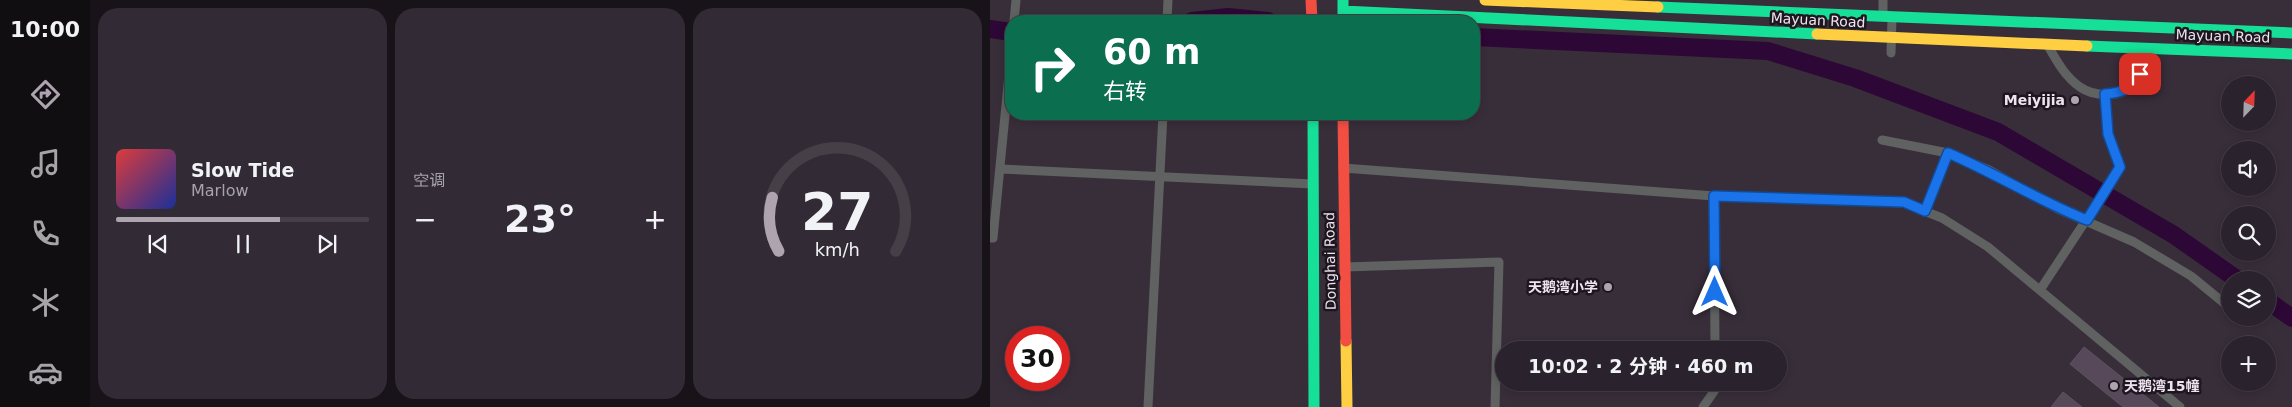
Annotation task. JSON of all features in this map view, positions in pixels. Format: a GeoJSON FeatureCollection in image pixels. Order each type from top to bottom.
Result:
{"type":"FeatureCollection","features":[{"type":"Feature","properties":{"kind":"street"},"geometry":{"type":"LineString","coordinates":[[1015,15],[1016,0]]}},
{"type":"Feature","properties":{"kind":"street"},"geometry":{"type":"LineString","coordinates":[[1167,15],[1168,0]]}},
{"type":"Feature","properties":{"kind":"street"},"geometry":{"type":"LineString","coordinates":[[1311,0],[1312,15]]}},
{"type":"Feature","properties":{"kind":"street","name":"Mayuan Road"},"geometry":{"type":"LineString","coordinates":[[1485,0],[2292,33]]}},
{"type":"Feature","properties":{"kind":"street"},"geometry":{"type":"LineString","coordinates":[[1884,0],[1892,38],[1891,53]]}},
{"type":"Feature","properties":{"kind":"street","name":"Mayuan Road"},"geometry":{"type":"LineString","coordinates":[[1343,11],[1424,15]]}},
{"type":"Feature","properties":{"kind":"street","name":"Mayuan Road"},"geometry":{"type":"LineString","coordinates":[[1480,18],[1892,38],[2292,54]]}},
{"type":"Feature","properties":{"kind":"street"},"geometry":{"type":"LineString","coordinates":[[2046,44],[2064,72],[2080,88],[2095,94],[2118,93],[2134,84],[2150,48]]}},
{"type":"Feature","properties":{"kind":"street"},"geometry":{"type":"LineString","coordinates":[[2040,290],[2120,167],[2108,134],[2105,94]]}},
{"type":"Feature","properties":{"kind":"street"},"geometry":{"type":"LineString","coordinates":[[990,238],[993,238],[1005,119]]}},
{"type":"Feature","properties":{"kind":"street"},"geometry":{"type":"LineString","coordinates":[[1148,407],[1163,120]]}},
{"type":"Feature","properties":{"kind":"street","name":"Donghai Road"},"geometry":{"type":"LineString","coordinates":[[1313,120],[1314,407]]}},
{"type":"Feature","properties":{"kind":"street","name":"Donghai Road"},"geometry":{"type":"LineString","coordinates":[[1343,120],[1347,407]]}},
{"type":"Feature","properties":{"kind":"street"},"geometry":{"type":"LineString","coordinates":[[1882,140],[1948,153],[1989,170],[2058,209],[2087,220],[2150,252],[2191,276],[2221,301]]}},
{"type":"Feature","properties":{"kind":"street"},"geometry":{"type":"LineString","coordinates":[[1925,211],[1948,153]]}},
{"type":"Feature","properties":{"kind":"street"},"geometry":{"type":"LineString","coordinates":[[1343,168],[1714,196],[1904,202],[1942,218],[1988,247],[2180,407]]}},
{"type":"Feature","properties":{"kind":"street"},"geometry":{"type":"LineString","coordinates":[[1000,169],[1313,184]]}},
{"type":"Feature","properties":{"kind":"street"},"geometry":{"type":"LineString","coordinates":[[1714,196],[1715,341]]}},
{"type":"Feature","properties":{"kind":"street"},"geometry":{"type":"LineString","coordinates":[[1345,268],[1499,262],[1495,407]]}},
{"type":"Feature","properties":{"kind":"street"},"geometry":{"type":"LineString","coordinates":[[1703,407],[1714,391]]}},
{"type":"Feature","properties":{"kind":"building","name":"天鹅湾15幢"},"geometry":{"type":"Polygon","coordinates":[[[2084,347],[2159,407],[2123,407],[2070,364],[2084,347]]]}},
{"type":"Feature","properties":{"kind":"building"},"geometry":{"type":"Polygon","coordinates":[[[2063,392],[2082,407],[2051,407],[2063,392]]]}},
{"type":"Feature","properties":{"kind":"waterway"},"geometry":{"type":"LineString","coordinates":[[990,29],[1005,31]]}},
{"type":"Feature","properties":{"kind":"waterway"},"geometry":{"type":"LineString","coordinates":[[1480,37],[1768,51],[1855,78],[1998,132],[2174,235],[2225,271]]}},
{"type":"Feature","properties":{"kind":"waterway"},"geometry":{"type":"LineString","coordinates":[[2276,307],[2292,318]]}},
{"type":"Feature","properties":{"kind":"traffic: fast"},"geometry":{"type":"LineString","coordinates":[[1343,0],[1343,15]]}},
{"type":"Feature","properties":{"kind":"traffic: fast"},"geometry":{"type":"LineString","coordinates":[[1658,7],[2292,33]]}},
{"type":"Feature","properties":{"kind":"traffic: fast"},"geometry":{"type":"LineString","coordinates":[[1343,11],[1425,15]]}},
{"type":"Feature","properties":{"kind":"traffic: fast"},"geometry":{"type":"LineString","coordinates":[[1480,18],[1817,34]]}},
{"type":"Feature","properties":{"kind":"traffic: fast"},"geometry":{"type":"LineString","coordinates":[[2087,46],[2292,54]]}},
{"type":"Feature","properties":{"kind":"traffic: fast"},"geometry":{"type":"LineString","coordinates":[[1313,120],[1314,407]]}},
{"type":"Feature","properties":{"kind":"traffic: slow"},"geometry":{"type":"LineString","coordinates":[[1485,0],[1658,7]]}},
{"type":"Feature","properties":{"kind":"traffic: slow"},"geometry":{"type":"LineString","coordinates":[[1817,34],[2087,46]]}},
{"type":"Feature","properties":{"kind":"traffic: slow"},"geometry":{"type":"LineString","coordinates":[[1346,341],[1347,407]]}},
{"type":"Feature","properties":{"kind":"traffic: jam"},"geometry":{"type":"LineString","coordinates":[[1311,0],[1312,15]]}},
{"type":"Feature","properties":{"kind":"traffic: jam"},"geometry":{"type":"LineString","coordinates":[[1343,120],[1346,341]]}},
{"type":"Feature","properties":{"kind":"place","name":"Meiyijia"},"geometry":{"type":"Point","coordinates":[2075,100]}},
{"type":"Feature","properties":{"kind":"place","name":"天鹅湾小学"},"geometry":{"type":"Point","coordinates":[1608,287]}},
{"type":"Feature","properties":{"kind":"place","name":"天鹅湾15幢"},"geometry":{"type":"Point","coordinates":[2114,386]}},
{"type":"Feature","properties":{"kind":"route"},"geometry":{"type":"LineString","coordinates":[[1715,292],[1714,196],[1904,202],[1925,211],[1948,153],[1989,170],[2058,209],[2087,220],[2120,167],[2108,134],[2105,94],[2118,93],[2134,84],[2140,74]]}}]}
